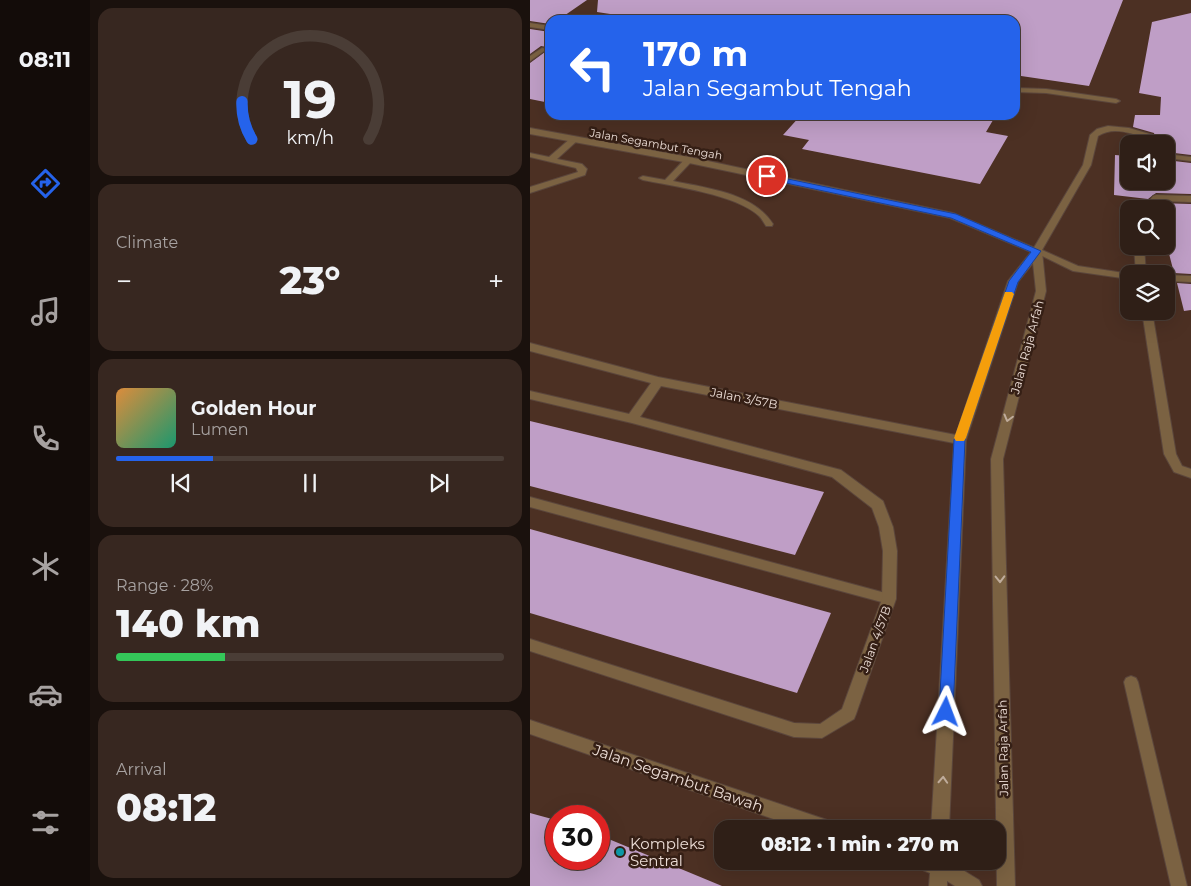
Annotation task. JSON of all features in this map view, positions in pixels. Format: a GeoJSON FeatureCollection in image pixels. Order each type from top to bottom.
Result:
{"type":"FeatureCollection","features":[{"type":"Feature","properties":{"kind":"street","name":"Jalan Segambut Tengah"},"geometry":{"type":"LineString","coordinates":[[530,131],[689,160],[953,216],[1036,251]]}},
{"type":"Feature","properties":{"kind":"street"},"geometry":{"type":"LineString","coordinates":[[940,820],[960,440],[1013,281],[1036,251]]}},
{"type":"Feature","properties":{"kind":"street","name":"Jalan Raja Arfah"},"geometry":{"type":"LineString","coordinates":[[1006,886],[998,459],[1041,291],[1036,251]]}},
{"type":"Feature","properties":{"kind":"street","name":"Jalan 3/57B"},"geometry":{"type":"LineString","coordinates":[[530,347],[658,381],[960,440]]}},
{"type":"Feature","properties":{"kind":"street"},"geometry":{"type":"LineString","coordinates":[[632,420],[658,381]]}},
{"type":"Feature","properties":{"kind":"street","name":"Jalan 4/57B"},"geometry":{"type":"LineString","coordinates":[[530,395],[836,473],[878,505],[886,527],[890,551],[889,599],[848,714],[822,731],[794,730],[530,644]]}},
{"type":"Feature","properties":{"kind":"street","name":"Jalan Segambut Bawah"},"geometry":{"type":"LineString","coordinates":[[530,727],[801,820]]}},
{"type":"Feature","properties":{"kind":"street"},"geometry":{"type":"LineString","coordinates":[[935,870],[938,886]]}},
{"type":"Feature","properties":{"kind":"street"},"geometry":{"type":"LineString","coordinates":[[945,870],[973,886]]}},
{"type":"Feature","properties":{"kind":"lane"},"geometry":{"type":"LineString","coordinates":[[530,25],[545,27]]}},
{"type":"Feature","properties":{"kind":"lane"},"geometry":{"type":"LineString","coordinates":[[530,59],[544,49]]}},
{"type":"Feature","properties":{"kind":"lane"},"geometry":{"type":"LineString","coordinates":[[1020,90],[1046,91],[1116,101]]}},
{"type":"Feature","properties":{"kind":"lane"},"geometry":{"type":"LineString","coordinates":[[1120,275],[1076,269],[1036,251],[1087,165],[1094,135],[1108,128],[1129,130],[1147,135]]}},
{"type":"Feature","properties":{"kind":"lane"},"geometry":{"type":"LineString","coordinates":[[550,160],[574,140]]}},
{"type":"Feature","properties":{"kind":"lane"},"geometry":{"type":"LineString","coordinates":[[530,155],[579,166],[584,169],[582,173],[576,176],[530,190]]}},
{"type":"Feature","properties":{"kind":"lane"},"geometry":{"type":"LineString","coordinates":[[1175,157],[1191,159]]}},
{"type":"Feature","properties":{"kind":"lane"},"geometry":{"type":"LineString","coordinates":[[667,182],[689,160]]}},
{"type":"Feature","properties":{"kind":"lane"},"geometry":{"type":"LineString","coordinates":[[643,178],[667,182],[735,200],[762,214],[769,224]]}},
{"type":"Feature","properties":{"kind":"lane"},"geometry":{"type":"LineString","coordinates":[[1155,200],[1156,198],[1191,199]]}},
{"type":"Feature","properties":{"kind":"lane"},"geometry":{"type":"LineString","coordinates":[[1175,278],[1191,279]]}},
{"type":"Feature","properties":{"kind":"lane"},"geometry":{"type":"LineString","coordinates":[[1148,320],[1170,454],[1178,469],[1191,474]]}},
{"type":"Feature","properties":{"kind":"lane"},"geometry":{"type":"LineString","coordinates":[[530,502],[889,599]]}},
{"type":"Feature","properties":{"kind":"lane"},"geometry":{"type":"LineString","coordinates":[[1131,682],[1179,886]]}},
{"type":"Feature","properties":{"kind":"shaded area"},"geometry":{"type":"Polygon","coordinates":[[[530,0],[1191,0],[1191,886],[530,886],[530,0]]]}},
{"type":"Feature","properties":{"kind":"building"},"geometry":{"type":"Polygon","coordinates":[[[530,0],[587,0],[565,15],[545,15],[545,23],[530,21],[530,0]]]}},
{"type":"Feature","properties":{"kind":"building"},"geometry":{"type":"Polygon","coordinates":[[[598,0],[1123,0],[1089,86],[1020,76],[1020,15],[617,15],[597,12],[598,0]]]}},
{"type":"Feature","properties":{"kind":"building"},"geometry":{"type":"Polygon","coordinates":[[[1191,13],[1191,155],[1175,153],[1175,135],[1155,135],[1154,133],[1133,127],[1135,115],[1160,115],[1161,97],[1139,93],[1152,22],[1191,13]]]}},
{"type":"Feature","properties":{"kind":"building"},"geometry":{"type":"Polygon","coordinates":[[[530,29],[545,31],[545,47],[541,46],[530,54],[530,29]]]}},
{"type":"Feature","properties":{"kind":"building"},"geometry":{"type":"Polygon","coordinates":[[[545,52],[545,102],[530,99],[530,63],[545,52]]]}},
{"type":"Feature","properties":{"kind":"building"},"geometry":{"type":"Polygon","coordinates":[[[796,120],[993,120],[986,132],[1008,136],[980,184],[802,149],[809,140],[783,135],[796,120]]]}},
{"type":"Feature","properties":{"kind":"building"},"geometry":{"type":"Polygon","coordinates":[[[1115,155],[1120,155],[1120,190],[1175,190],[1175,161],[1191,163],[1191,194],[1156,193],[1148,199],[1114,195],[1115,155]]]}},
{"type":"Feature","properties":{"kind":"building"},"geometry":{"type":"Polygon","coordinates":[[[1175,204],[1191,204],[1191,274],[1175,273],[1175,265],[1172,265],[1169,255],[1175,255],[1175,204]]]}},
{"type":"Feature","properties":{"kind":"building"},"geometry":{"type":"Polygon","coordinates":[[[1177,283],[1191,284],[1191,310],[1184,311],[1177,283]]]}},
{"type":"Feature","properties":{"kind":"building"},"geometry":{"type":"Polygon","coordinates":[[[530,421],[824,492],[795,555],[530,486],[530,421]]]}},
{"type":"Feature","properties":{"kind":"building"},"geometry":{"type":"Polygon","coordinates":[[[530,529],[831,613],[797,693],[530,613],[530,529]]]}},
{"type":"Feature","properties":{"kind":"building","name":"Kompleks Sentral"},"geometry":{"type":"Polygon","coordinates":[[[530,813],[545,817],[545,870],[610,870],[610,840],[722,886],[530,886],[530,813]]]}},
{"type":"Feature","properties":{"kind":"slow traffic"},"geometry":{"type":"LineString","coordinates":[[960,438],[1009,294]]}},
{"type":"Feature","properties":{"kind":"place","name":"Kompleks Sentral"},"geometry":{"type":"Point","coordinates":[620,852]}},
{"type":"Feature","properties":{"kind":"route"},"geometry":{"type":"LineString","coordinates":[[767,176],[953,216],[1036,251],[1013,281],[960,440],[946,712]]}}]}
